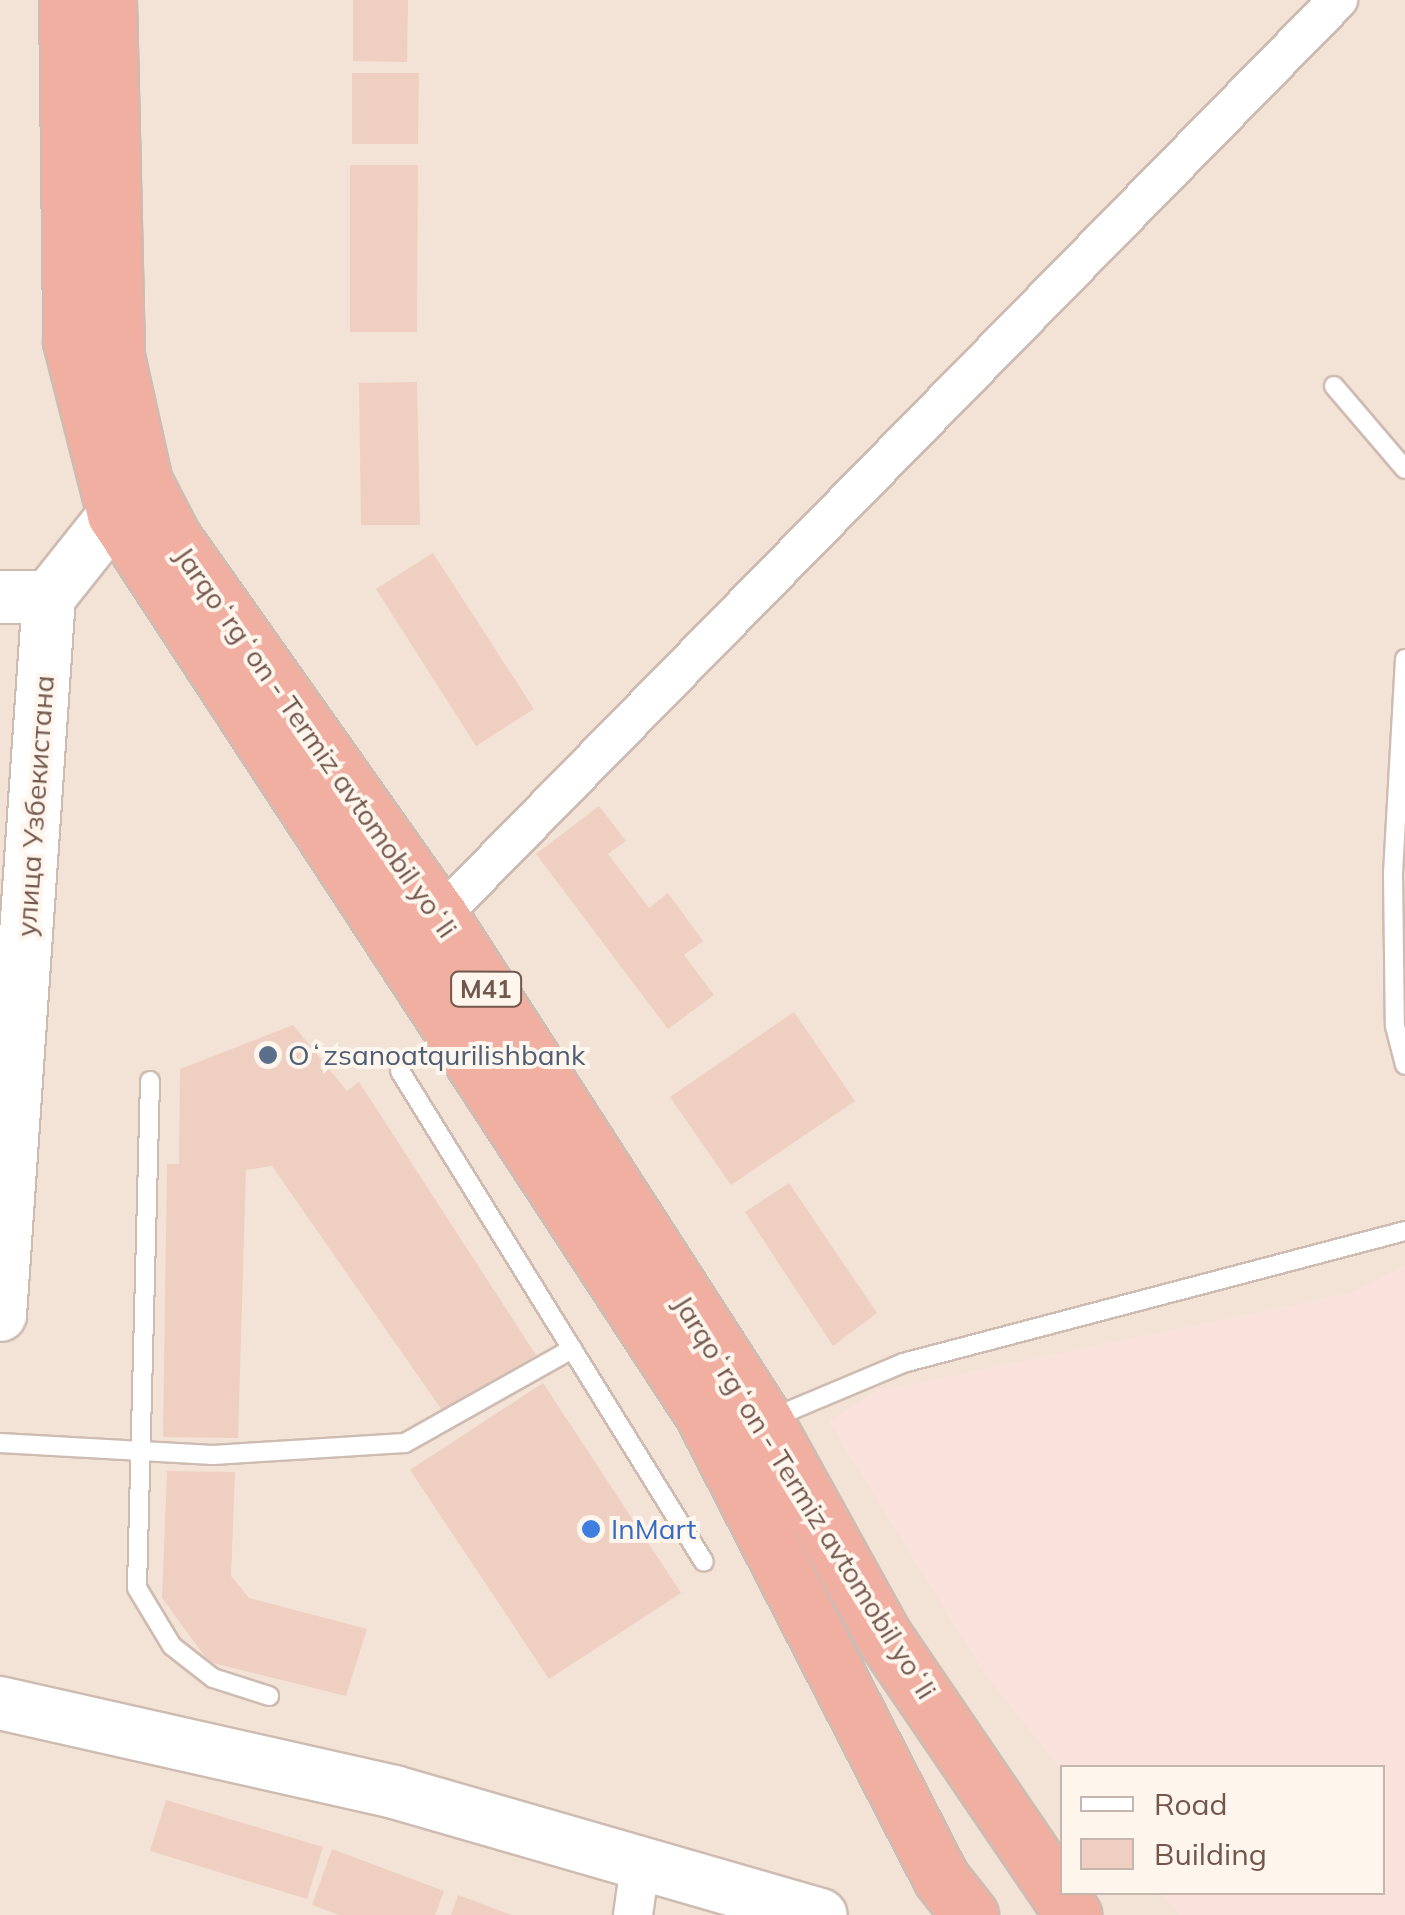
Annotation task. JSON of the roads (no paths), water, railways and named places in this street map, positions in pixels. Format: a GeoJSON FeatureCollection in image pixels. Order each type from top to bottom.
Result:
{"type":"FeatureCollection","features":[{"type":"Feature","properties":{"kind":"highway","name":"Jarqoʻrgʻon - Termiz avtomobil yoʻli"},"geometry":{"type":"LineString","coordinates":[[66,0],[72,341],[114,514],[703,1414],[940,1878],[970,1915]]}},
{"type":"Feature","properties":{"kind":"highway","name":"Jarqoʻrgʻon - Termiz avtomobil yoʻli"},"geometry":{"type":"LineString","coordinates":[[108,0],[116,356],[144,482],[173,538],[440,916],[765,1422],[885,1638],[1073,1915]]}},
{"type":"Feature","properties":{"kind":"street"},"geometry":{"type":"LineString","coordinates":[[440,916],[1321,8]]}},
{"type":"Feature","properties":{"kind":"street"},"geometry":{"type":"LineString","coordinates":[[25,597],[114,514]]}},
{"type":"Feature","properties":{"kind":"street","name":"улица Узбекистана"},"geometry":{"type":"LineString","coordinates":[[0,1315],[25,597]]}},
{"type":"Feature","properties":{"kind":"street"},"geometry":{"type":"LineString","coordinates":[[0,1703],[394,1792],[637,1890],[821,1915]]}},
{"type":"Feature","properties":{"kind":"lane"},"geometry":{"type":"LineString","coordinates":[[1334,386],[1405,468]]}},
{"type":"Feature","properties":{"kind":"lane"},"geometry":{"type":"LineString","coordinates":[[1405,658],[1393,892],[1395,1026],[1405,1065]]}},
{"type":"Feature","properties":{"kind":"lane"},"geometry":{"type":"LineString","coordinates":[[400,1072],[704,1562]]}},
{"type":"Feature","properties":{"kind":"lane"},"geometry":{"type":"LineString","coordinates":[[150,1081],[135,1450],[137,1588],[147,1612],[212,1678],[268,1696]]}},
{"type":"Feature","properties":{"kind":"lane"},"geometry":{"type":"LineString","coordinates":[[765,1422],[903,1363],[1405,1231]]}},
{"type":"Feature","properties":{"kind":"lane"},"geometry":{"type":"LineString","coordinates":[[0,1443],[135,1450],[336,1452],[406,1442],[572,1349]]}},
{"type":"Feature","properties":{"kind":"place","name":"Oʻzsanoatqurilishbank"},"geometry":{"type":"Point","coordinates":[268,1055]}},
{"type":"Feature","properties":{"kind":"place","name":"InMart"},"geometry":{"type":"Point","coordinates":[591,1529]}}]}
